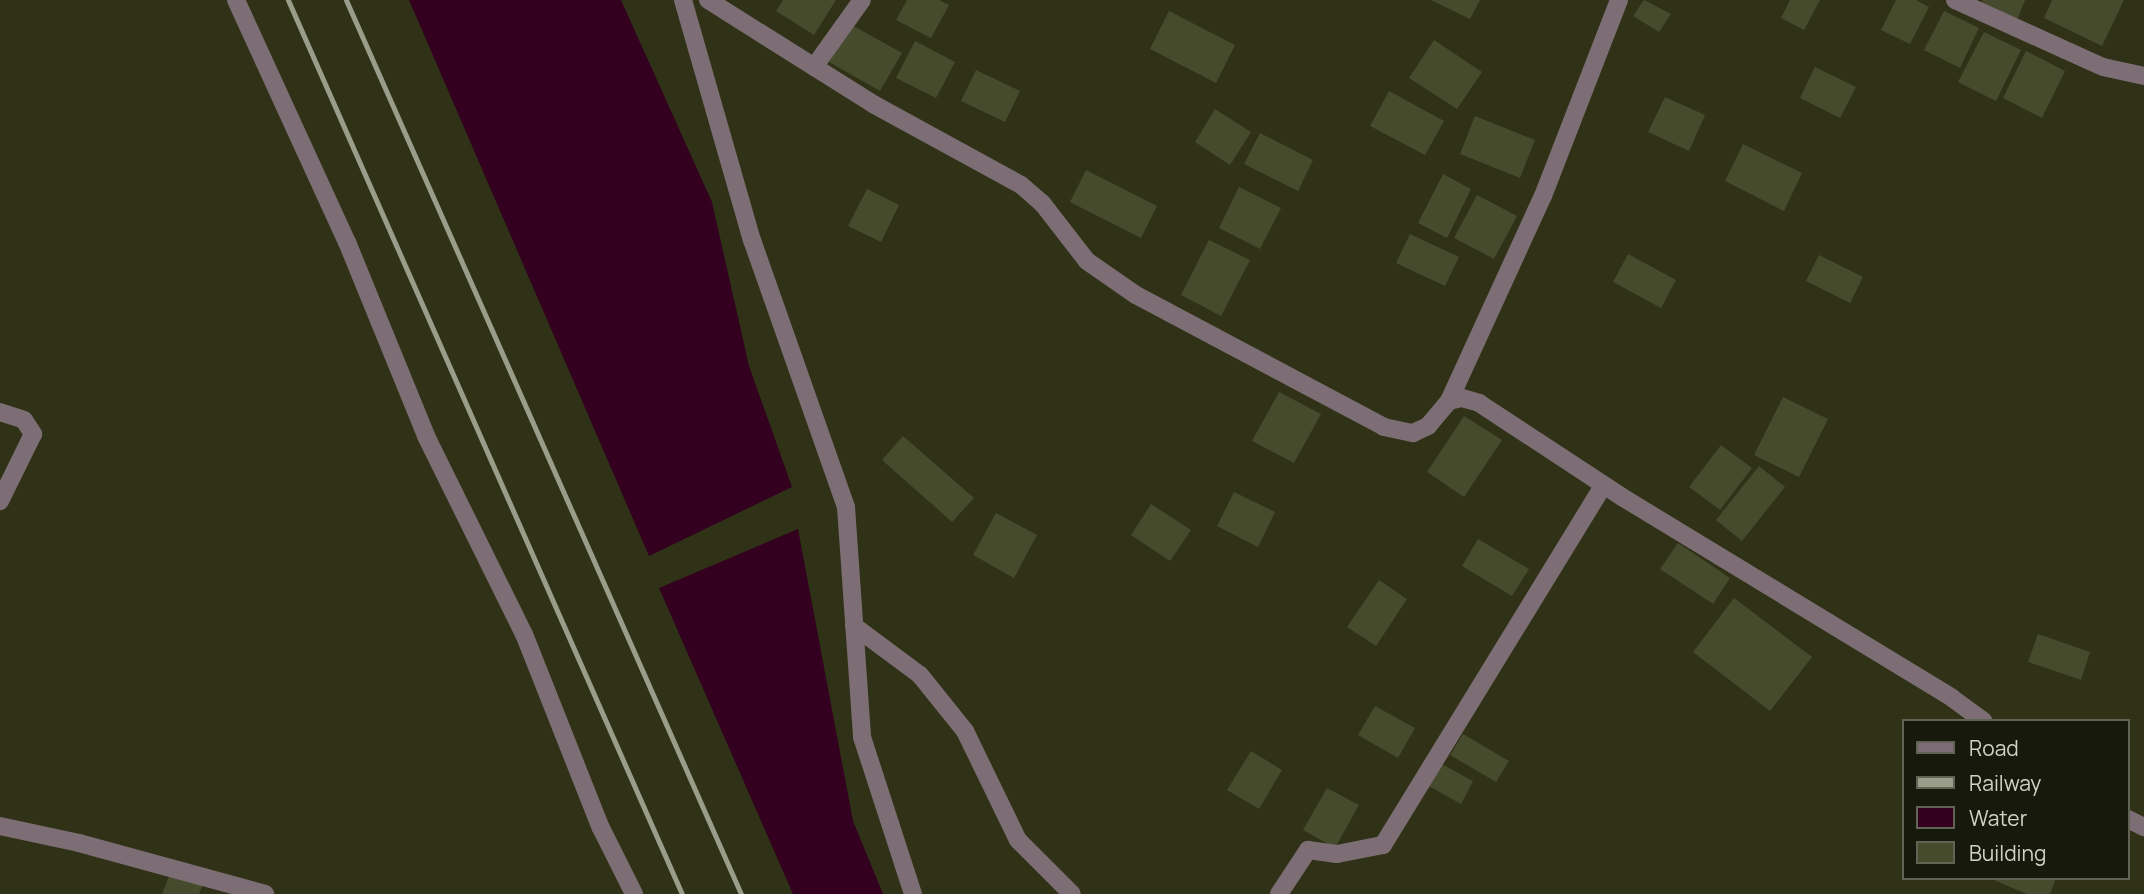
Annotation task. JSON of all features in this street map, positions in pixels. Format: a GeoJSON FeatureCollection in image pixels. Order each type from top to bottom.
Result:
{"type":"FeatureCollection","features":[{"type":"Feature","properties":{"kind":"street"},"geometry":{"type":"LineString","coordinates":[[236,0],[347,242],[426,436],[524,634],[601,828],[634,894]]}},
{"type":"Feature","properties":{"kind":"street"},"geometry":{"type":"LineString","coordinates":[[683,0],[752,240],[846,507],[862,737],[913,894]]}},
{"type":"Feature","properties":{"kind":"street"},"geometry":{"type":"LineString","coordinates":[[708,0],[873,104],[1021,185],[1042,203],[1087,261],[1136,295],[1384,428],[1413,433],[1428,426],[1450,401],[1543,196],[1619,0]]}},
{"type":"Feature","properties":{"kind":"street"},"geometry":{"type":"LineString","coordinates":[[814,67],[862,0]]}},
{"type":"Feature","properties":{"kind":"street"},"geometry":{"type":"LineString","coordinates":[[1955,0],[2103,67],[2144,76]]}},
{"type":"Feature","properties":{"kind":"street"},"geometry":{"type":"LineString","coordinates":[[1450,401],[1462,398],[1479,403],[1604,485],[1931,685],[1981,719]]}},
{"type":"Feature","properties":{"kind":"street"},"geometry":{"type":"LineString","coordinates":[[0,412],[24,420],[33,434],[0,501]]}},
{"type":"Feature","properties":{"kind":"street"},"geometry":{"type":"LineString","coordinates":[[1279,894],[1308,850],[1337,854],[1383,845],[1604,485]]}},
{"type":"Feature","properties":{"kind":"street"},"geometry":{"type":"LineString","coordinates":[[855,626],[920,675],[965,731],[1018,840],[1072,894]]}},
{"type":"Feature","properties":{"kind":"street"},"geometry":{"type":"LineString","coordinates":[[0,827],[104,849],[265,894]]}},
{"type":"Feature","properties":{"kind":"water"},"geometry":{"type":"Polygon","coordinates":[[[409,0],[621,0],[712,202],[749,366],[792,487],[649,556],[409,0]]]}},
{"type":"Feature","properties":{"kind":"water"},"geometry":{"type":"Polygon","coordinates":[[[798,529],[853,821],[883,894],[793,894],[659,588],[798,529]]]}},
{"type":"Feature","properties":{"kind":"building"},"geometry":{"type":"Polygon","coordinates":[[[783,0],[836,0],[814,35],[776,11],[783,0]]]}},
{"type":"Feature","properties":{"kind":"building"},"geometry":{"type":"Polygon","coordinates":[[[907,0],[939,0],[949,5],[931,38],[896,20],[907,0]]]}},
{"type":"Feature","properties":{"kind":"building"},"geometry":{"type":"Polygon","coordinates":[[[1431,0],[1480,0],[1470,19],[1431,0]]]}},
{"type":"Feature","properties":{"kind":"building"},"geometry":{"type":"Polygon","coordinates":[[[1644,0],[1671,14],[1659,32],[1633,16],[1644,0]]]}},
{"type":"Feature","properties":{"kind":"building"},"geometry":{"type":"Polygon","coordinates":[[[1790,0],[1820,0],[1804,30],[1781,18],[1790,0]]]}},
{"type":"Feature","properties":{"kind":"building"},"geometry":{"type":"Polygon","coordinates":[[[1896,0],[1916,0],[1929,7],[1910,44],[1881,30],[1896,0]]]}},
{"type":"Feature","properties":{"kind":"building"},"geometry":{"type":"Polygon","coordinates":[[[1983,0],[2025,0],[2017,20],[1981,4],[1983,0]]]}},
{"type":"Feature","properties":{"kind":"building"},"geometry":{"type":"Polygon","coordinates":[[[2052,0],[2124,0],[2102,46],[2044,18],[2052,0]]]}},
{"type":"Feature","properties":{"kind":"building"},"geometry":{"type":"Polygon","coordinates":[[[1169,11],[1235,45],[1216,83],[1150,49],[1169,11]]]}},
{"type":"Feature","properties":{"kind":"building"},"geometry":{"type":"Polygon","coordinates":[[[1944,11],[1979,28],[1960,68],[1924,50],[1944,11]]]}},
{"type":"Feature","properties":{"kind":"building"},"geometry":{"type":"Polygon","coordinates":[[[850,24],[902,53],[880,91],[829,62],[850,24]]]}},
{"type":"Feature","properties":{"kind":"building"},"geometry":{"type":"Polygon","coordinates":[[[1984,32],[2021,50],[1996,101],[1958,82],[1984,32]]]}},
{"type":"Feature","properties":{"kind":"building"},"geometry":{"type":"Polygon","coordinates":[[[1434,40],[1482,72],[1457,109],[1409,78],[1434,40]]]}},
{"type":"Feature","properties":{"kind":"building"},"geometry":{"type":"Polygon","coordinates":[[[915,41],[955,62],[936,98],[896,78],[915,41]]]}},
{"type":"Feature","properties":{"kind":"building"},"geometry":{"type":"Polygon","coordinates":[[[2026,51],[2065,71],[2042,118],[2003,98],[2026,51]]]}},
{"type":"Feature","properties":{"kind":"building"},"geometry":{"type":"Polygon","coordinates":[[[1815,67],[1856,87],[1840,118],[1800,98],[1815,67]]]}},
{"type":"Feature","properties":{"kind":"building"},"geometry":{"type":"Polygon","coordinates":[[[976,70],[1020,91],[1005,122],[961,101],[976,70]]]}},
{"type":"Feature","properties":{"kind":"building"},"geometry":{"type":"Polygon","coordinates":[[[1389,91],[1444,121],[1425,155],[1370,126],[1389,91]]]}},
{"type":"Feature","properties":{"kind":"building"},"geometry":{"type":"Polygon","coordinates":[[[1665,97],[1705,115],[1689,151],[1648,132],[1665,97]]]}},
{"type":"Feature","properties":{"kind":"building"},"geometry":{"type":"Polygon","coordinates":[[[1215,109],[1251,132],[1230,165],[1195,142],[1215,109]]]}},
{"type":"Feature","properties":{"kind":"building"},"geometry":{"type":"Polygon","coordinates":[[[1475,116],[1535,140],[1520,178],[1460,154],[1475,116]]]}},
{"type":"Feature","properties":{"kind":"building"},"geometry":{"type":"Polygon","coordinates":[[[1260,133],[1313,160],[1298,191],[1244,164],[1260,133]]]}},
{"type":"Feature","properties":{"kind":"building"},"geometry":{"type":"Polygon","coordinates":[[[1743,144],[1802,173],[1784,211],[1725,181],[1743,144]]]}},
{"type":"Feature","properties":{"kind":"building"},"geometry":{"type":"Polygon","coordinates":[[[1086,170],[1157,206],[1141,238],[1070,202],[1086,170]]]}},
{"type":"Feature","properties":{"kind":"building"},"geometry":{"type":"Polygon","coordinates":[[[1443,174],[1471,189],[1447,238],[1418,223],[1443,174]]]}},
{"type":"Feature","properties":{"kind":"building"},"geometry":{"type":"Polygon","coordinates":[[[1239,187],[1281,208],[1260,249],[1219,228],[1239,187]]]}},
{"type":"Feature","properties":{"kind":"building"},"geometry":{"type":"Polygon","coordinates":[[[867,189],[899,205],[881,242],[848,226],[867,189]]]}},
{"type":"Feature","properties":{"kind":"building"},"geometry":{"type":"Polygon","coordinates":[[[1477,195],[1517,216],[1494,259],[1454,238],[1477,195]]]}},
{"type":"Feature","properties":{"kind":"building"},"geometry":{"type":"Polygon","coordinates":[[[1410,234],[1459,257],[1445,286],[1396,263],[1410,234]]]}},
{"type":"Feature","properties":{"kind":"building"},"geometry":{"type":"Polygon","coordinates":[[[1209,240],[1250,260],[1221,316],[1181,295],[1209,240]]]}},
{"type":"Feature","properties":{"kind":"building"},"geometry":{"type":"Polygon","coordinates":[[[1628,254],[1676,280],[1661,308],[1613,282],[1628,254]]]}},
{"type":"Feature","properties":{"kind":"building"},"geometry":{"type":"Polygon","coordinates":[[[1819,255],[1863,277],[1850,303],[1806,281],[1819,255]]]}},
{"type":"Feature","properties":{"kind":"building"},"geometry":{"type":"Polygon","coordinates":[[[1279,392],[1321,414],[1294,463],[1252,441],[1279,392]]]}},
{"type":"Feature","properties":{"kind":"building"},"geometry":{"type":"Polygon","coordinates":[[[1783,397],[1828,419],[1799,477],[1754,455],[1783,397]]]}},
{"type":"Feature","properties":{"kind":"building"},"geometry":{"type":"Polygon","coordinates":[[[1464,416],[1502,440],[1464,497],[1427,472],[1464,416]]]}},
{"type":"Feature","properties":{"kind":"building"},"geometry":{"type":"Polygon","coordinates":[[[903,436],[974,498],[952,522],[882,460],[903,436]]]}},
{"type":"Feature","properties":{"kind":"building"},"geometry":{"type":"Polygon","coordinates":[[[1721,445],[1752,468],[1720,510],[1689,487],[1721,445]]]}},
{"type":"Feature","properties":{"kind":"building"},"geometry":{"type":"Polygon","coordinates":[[[1759,466],[1785,487],[1742,541],[1716,520],[1759,466]]]}},
{"type":"Feature","properties":{"kind":"building"},"geometry":{"type":"Polygon","coordinates":[[[1234,492],[1275,512],[1258,547],[1217,526],[1234,492]]]}},
{"type":"Feature","properties":{"kind":"building"},"geometry":{"type":"Polygon","coordinates":[[[1151,504],[1191,530],[1170,561],[1131,535],[1151,504]]]}},
{"type":"Feature","properties":{"kind":"building"},"geometry":{"type":"Polygon","coordinates":[[[996,513],[1037,535],[1014,578],[973,555],[996,513]]]}},
{"type":"Feature","properties":{"kind":"building"},"geometry":{"type":"Polygon","coordinates":[[[1478,539],[1529,569],[1512,596],[1462,566],[1478,539]]]}},
{"type":"Feature","properties":{"kind":"building"},"geometry":{"type":"Polygon","coordinates":[[[1678,543],[1730,578],[1713,604],[1660,569],[1678,543]]]}},
{"type":"Feature","properties":{"kind":"building"},"geometry":{"type":"Polygon","coordinates":[[[1379,580],[1407,599],[1376,646],[1347,627],[1379,580]]]}},
{"type":"Feature","properties":{"kind":"building"},"geometry":{"type":"Polygon","coordinates":[[[1734,598],[1812,657],[1770,711],[1693,652],[1734,598]]]}},
{"type":"Feature","properties":{"kind":"building"},"geometry":{"type":"Polygon","coordinates":[[[2038,634],[2090,652],[2081,680],[2028,662],[2038,634]]]}},
{"type":"Feature","properties":{"kind":"building"},"geometry":{"type":"Polygon","coordinates":[[[1375,706],[1415,728],[1398,758],[1358,735],[1375,706]]]}},
{"type":"Feature","properties":{"kind":"building"},"geometry":{"type":"Polygon","coordinates":[[[1463,734],[1509,761],[1496,782],[1450,755],[1463,734]]]}},
{"type":"Feature","properties":{"kind":"building"},"geometry":{"type":"Polygon","coordinates":[[[1251,751],[1282,770],[1259,809],[1227,790],[1251,751]]]}},
{"type":"Feature","properties":{"kind":"building"},"geometry":{"type":"Polygon","coordinates":[[[1438,762],[1473,781],[1461,804],[1425,784],[1438,762]]]}},
{"type":"Feature","properties":{"kind":"building"},"geometry":{"type":"Polygon","coordinates":[[[1327,788],[1359,805],[1335,848],[1303,830],[1327,788]]]}},
{"type":"Feature","properties":{"kind":"building"},"geometry":{"type":"Polygon","coordinates":[[[172,869],[204,881],[199,894],[162,894],[172,869]]]}},
{"type":"Feature","properties":{"kind":"building"},"geometry":{"type":"Polygon","coordinates":[[[1994,880],[2055,880],[2050,894],[2027,894],[1994,880]]]}},
{"type":"Feature","properties":{"kind":"railway"},"geometry":{"type":"LineString","coordinates":[[288,0],[682,894]]}},
{"type":"Feature","properties":{"kind":"railway"},"geometry":{"type":"LineString","coordinates":[[346,0],[741,894]]}}]}
